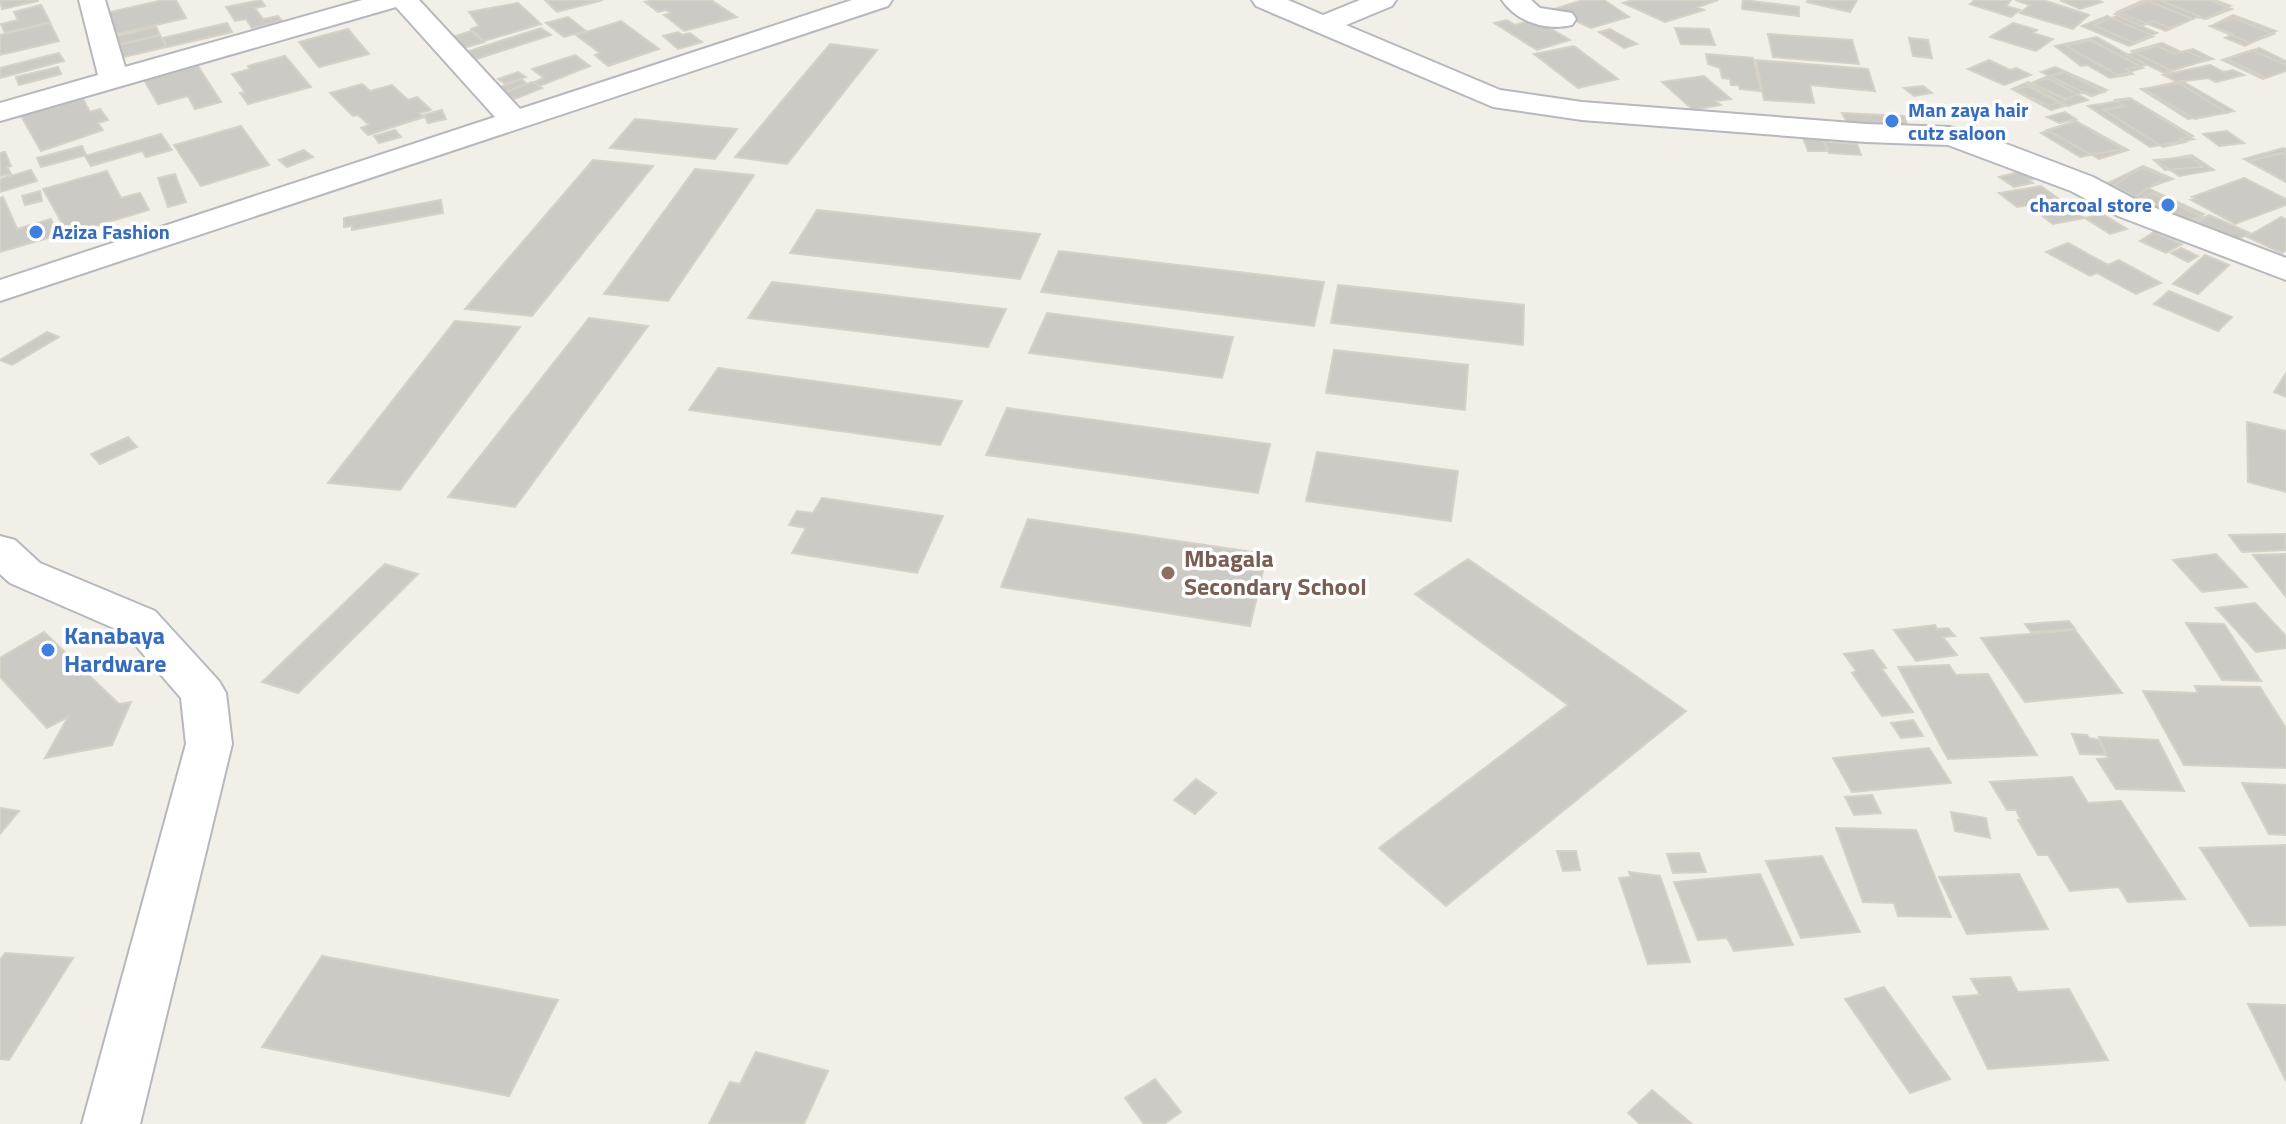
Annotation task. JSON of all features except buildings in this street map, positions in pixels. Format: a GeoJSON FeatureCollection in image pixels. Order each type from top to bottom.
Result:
{"type":"FeatureCollection","features":[{"type":"Feature","properties":{"kind":"street"},"geometry":{"type":"LineString","coordinates":[[92,0],[114,81]]}},
{"type":"Feature","properties":{"kind":"street"},"geometry":{"type":"LineString","coordinates":[[0,112],[391,0]]}},
{"type":"Feature","properties":{"kind":"street"},"geometry":{"type":"LineString","coordinates":[[404,0],[513,119]]}},
{"type":"Feature","properties":{"kind":"street"},"geometry":{"type":"LineString","coordinates":[[0,291],[879,0]]}},
{"type":"Feature","properties":{"kind":"street"},"geometry":{"type":"LineString","coordinates":[[1265,0],[1493,98],[1582,111],[1866,133],[1949,136],[1982,145],[2082,184],[2129,209],[2286,270]]}},
{"type":"Feature","properties":{"kind":"street"},"geometry":{"type":"LineString","coordinates":[[1325,24],[1383,0]]}},
{"type":"Feature","properties":{"kind":"street"},"geometry":{"type":"LineString","coordinates":[[1515,0],[1532,15],[1562,19]]}},
{"type":"Feature","properties":{"kind":"street"},"geometry":{"type":"LineString","coordinates":[[0,550],[25,573],[140,622],[203,693],[209,744],[111,1124]]}},
{"type":"Feature","properties":{"kind":"place","name":"Man zaya hair cutz saloon"},"geometry":{"type":"Point","coordinates":[1892,121]}},
{"type":"Feature","properties":{"kind":"place","name":"charcoal store"},"geometry":{"type":"Point","coordinates":[2168,205]}},
{"type":"Feature","properties":{"kind":"place","name":"Aziza Fashion"},"geometry":{"type":"Point","coordinates":[36,232]}},
{"type":"Feature","properties":{"kind":"place","name":"Mbagala Secondary School"},"geometry":{"type":"Point","coordinates":[1168,573]}},
{"type":"Feature","properties":{"kind":"place","name":"Kanabaya Hardware"},"geometry":{"type":"Point","coordinates":[48,650]}}]}
